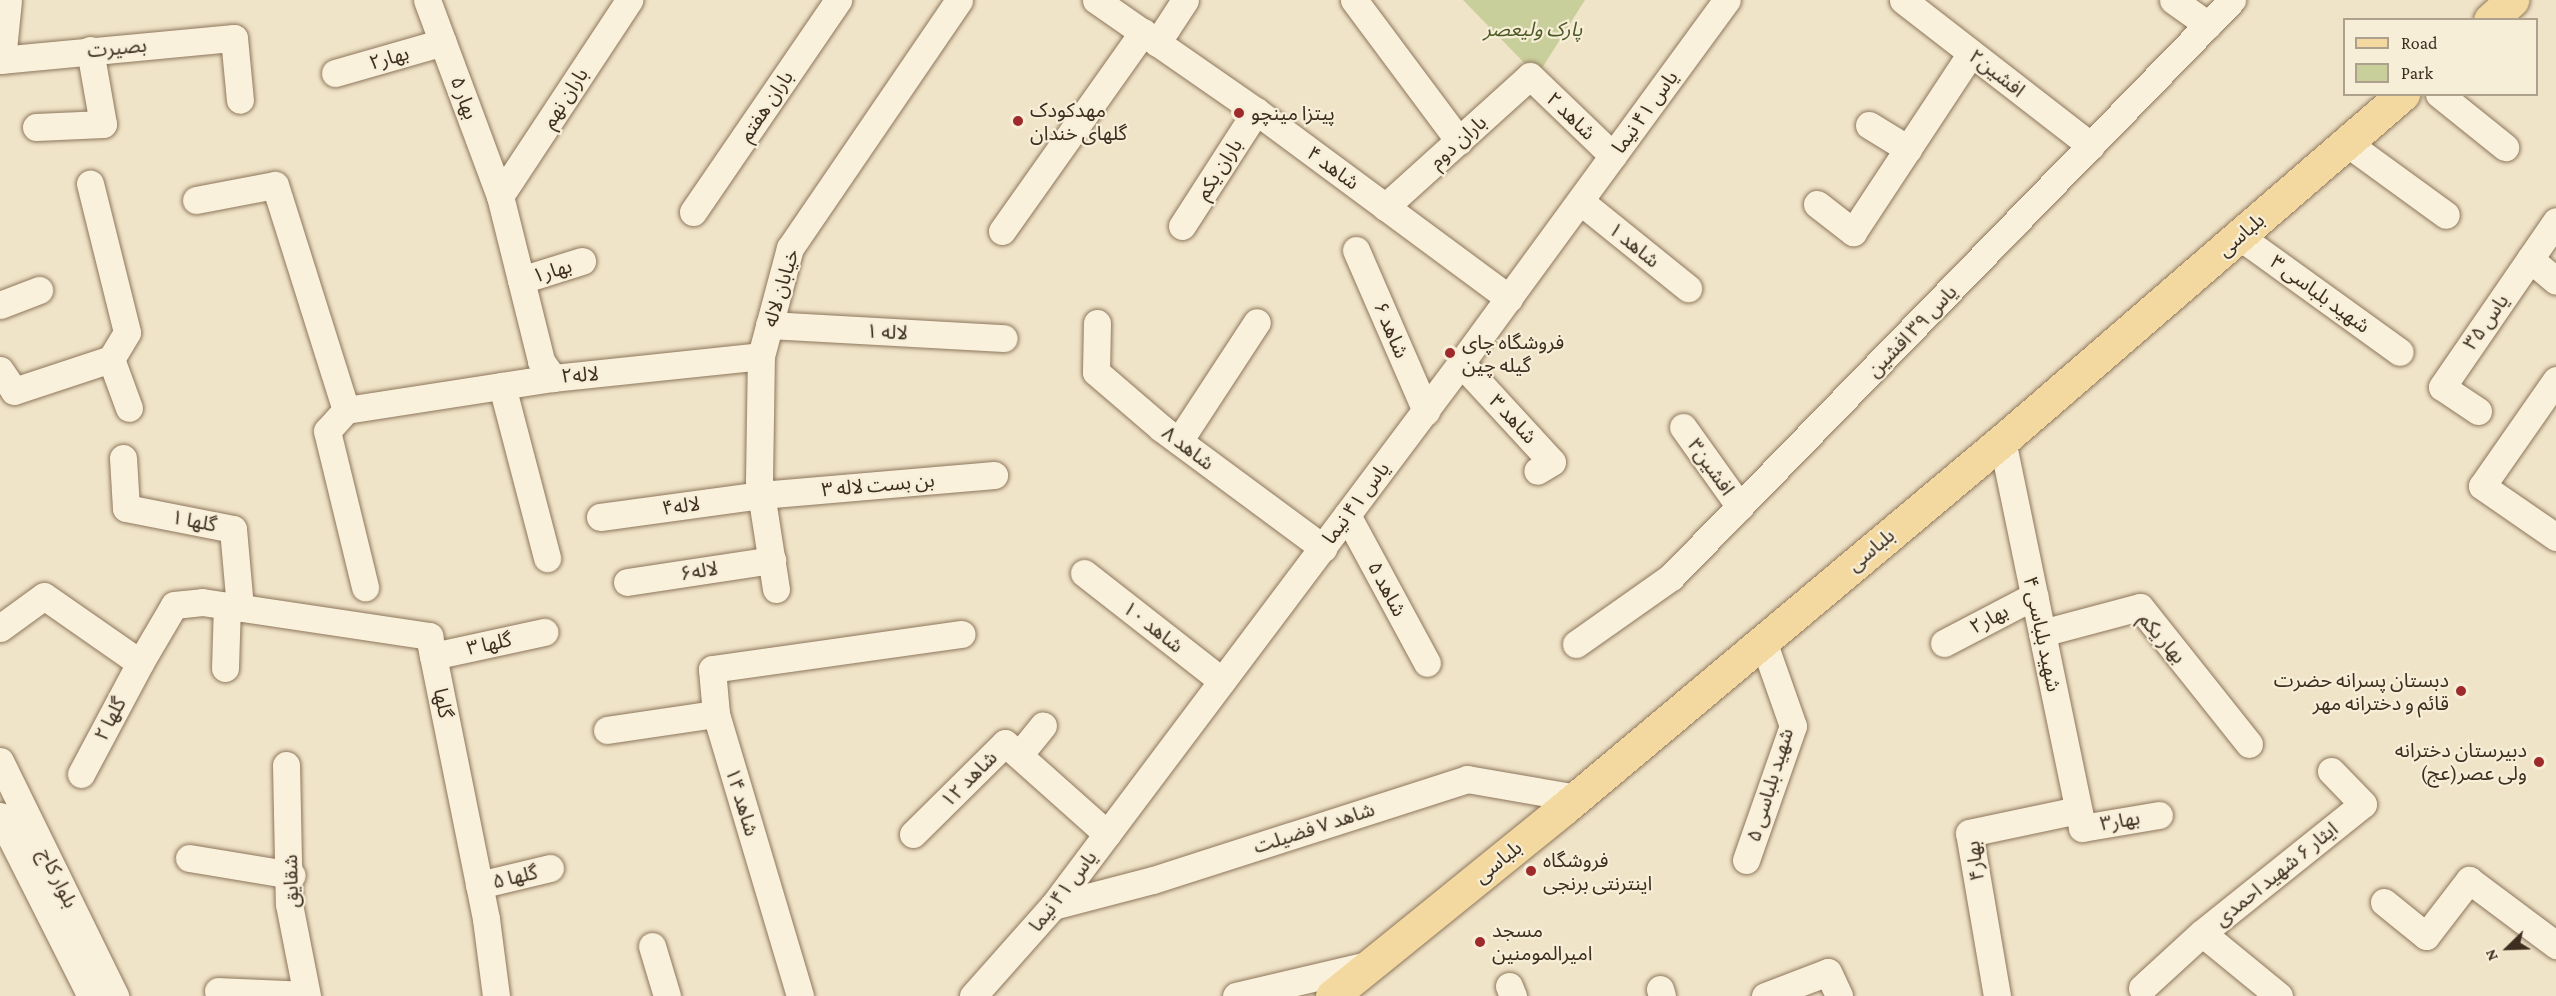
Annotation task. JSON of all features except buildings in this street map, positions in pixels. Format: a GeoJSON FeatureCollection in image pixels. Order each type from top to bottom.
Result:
{"type":"FeatureCollection","features":[{"type":"Feature","properties":{"kind":"main road"},"geometry":{"type":"LineString","coordinates":[[2492,18],[2512,0]]}},
{"type":"Feature","properties":{"kind":"main road","name":"بلباسی"},"geometry":{"type":"LineString","coordinates":[[1332,996],[1577,798],[2002,440],[2401,96]]}},
{"type":"Feature","properties":{"kind":"street"},"geometry":{"type":"LineString","coordinates":[[1,60],[8,0]]}},
{"type":"Feature","properties":{"kind":"street","name":"بهار ۵"},"geometry":{"type":"LineString","coordinates":[[427,0],[500,196]]}},
{"type":"Feature","properties":{"kind":"street","name":"باران نهم"},"geometry":{"type":"LineString","coordinates":[[500,196],[629,0]]}},
{"type":"Feature","properties":{"kind":"street","name":"باران هفتم"},"geometry":{"type":"LineString","coordinates":[[693,212],[838,0]]}},
{"type":"Feature","properties":{"kind":"street","name":"خیابان لاله"},"geometry":{"type":"LineString","coordinates":[[776,589],[761,495],[761,356],[790,248],[958,0]]}},
{"type":"Feature","properties":{"kind":"street","name":"شاهد ۴"},"geometry":{"type":"LineString","coordinates":[[1096,0],[1256,111],[1509,298]]}},
{"type":"Feature","properties":{"kind":"street"},"geometry":{"type":"LineString","coordinates":[[1002,231],[1150,37],[1185,0]]}},
{"type":"Feature","properties":{"kind":"street"},"geometry":{"type":"LineString","coordinates":[[1354,0],[1459,141]]}},
{"type":"Feature","properties":{"kind":"street","name":"یاس ۴۱ نیما"},"geometry":{"type":"LineString","coordinates":[[973,996],[1053,906],[1426,411],[1727,0]]}},
{"type":"Feature","properties":{"kind":"street","name":"افشین۲"},"geometry":{"type":"LineString","coordinates":[[1904,0],[2091,146]]}},
{"type":"Feature","properties":{"kind":"street"},"geometry":{"type":"LineString","coordinates":[[2173,0],[2208,25]]}},
{"type":"Feature","properties":{"kind":"street","name":"یاس ۳۹ افشین"},"geometry":{"type":"LineString","coordinates":[[1576,644],[1671,577],[2232,0]]}},
{"type":"Feature","properties":{"kind":"street","name":"بصیرت"},"geometry":{"type":"LineString","coordinates":[[1,60],[234,38],[240,100]]}},
{"type":"Feature","properties":{"kind":"street","name":"بهار۲"},"geometry":{"type":"LineString","coordinates":[[335,73],[443,42]]}},
{"type":"Feature","properties":{"kind":"street"},"geometry":{"type":"LineString","coordinates":[[36,127],[103,124],[90,50]]}},
{"type":"Feature","properties":{"kind":"street"},"geometry":{"type":"LineString","coordinates":[[1817,204],[1854,232],[1971,53]]}},
{"type":"Feature","properties":{"kind":"street","name":"باران دوم"},"geometry":{"type":"LineString","coordinates":[[1385,207],[1530,76]]}},
{"type":"Feature","properties":{"kind":"street","name":"شاهد ۲"},"geometry":{"type":"LineString","coordinates":[[1530,76],[1613,156]]}},
{"type":"Feature","properties":{"kind":"street"},"geometry":{"type":"LineString","coordinates":[[2441,96],[2505,147]]}},
{"type":"Feature","properties":{"kind":"street","name":"باران یکم"},"geometry":{"type":"LineString","coordinates":[[1182,226],[1256,111]]}},
{"type":"Feature","properties":{"kind":"street"},"geometry":{"type":"LineString","coordinates":[[1869,124],[1908,149]]}},
{"type":"Feature","properties":{"kind":"street"},"geometry":{"type":"LineString","coordinates":[[2347,143],[2446,215]]}},
{"type":"Feature","properties":{"kind":"street"},"geometry":{"type":"LineString","coordinates":[[0,370],[14,391],[111,359],[127,332],[90,184]]}},
{"type":"Feature","properties":{"kind":"street"},"geometry":{"type":"LineString","coordinates":[[196,200],[275,185],[346,410]]}},
{"type":"Feature","properties":{"kind":"street","name":"لاله۲"},"geometry":{"type":"LineString","coordinates":[[500,196],[541,361],[553,378],[761,356]]}},
{"type":"Feature","properties":{"kind":"street","name":"شاهد ۱"},"geometry":{"type":"LineString","coordinates":[[1580,201],[1688,288]]}},
{"type":"Feature","properties":{"kind":"street","name":"یاس ۳۵"},"geometry":{"type":"LineString","coordinates":[[2478,411],[2442,387],[2556,221]]}},
{"type":"Feature","properties":{"kind":"street","name":"شهید بلباسی ۳"},"geometry":{"type":"LineString","coordinates":[[2239,236],[2400,352]]}},
{"type":"Feature","properties":{"kind":"street","name":"شاهد ۶"},"geometry":{"type":"LineString","coordinates":[[1356,250],[1426,411]]}},
{"type":"Feature","properties":{"kind":"street"},"geometry":{"type":"LineString","coordinates":[[2530,259],[2556,280]]}},
{"type":"Feature","properties":{"kind":"street","name":"بهار۱"},"geometry":{"type":"LineString","coordinates":[[521,280],[582,261]]}},
{"type":"Feature","properties":{"kind":"street"},"geometry":{"type":"LineString","coordinates":[[0,305],[39,290]]}},
{"type":"Feature","properties":{"kind":"street"},"geometry":{"type":"LineString","coordinates":[[1179,441],[1257,322]]}},
{"type":"Feature","properties":{"kind":"street","name":"شاهد ۸"},"geometry":{"type":"LineString","coordinates":[[1097,323],[1096,372],[1179,441],[1323,548]]}},
{"type":"Feature","properties":{"kind":"street","name":"لاله ۱"},"geometry":{"type":"LineString","coordinates":[[769,325],[1004,338]]}},
{"type":"Feature","properties":{"kind":"street"},"geometry":{"type":"LineString","coordinates":[[111,359],[129,408]]}},
{"type":"Feature","properties":{"kind":"street","name":"شاهد ۳"},"geometry":{"type":"LineString","coordinates":[[1461,363],[1552,462],[1538,471]]}},
{"type":"Feature","properties":{"kind":"street"},"geometry":{"type":"LineString","coordinates":[[365,587],[327,431],[346,410],[553,378]]}},
{"type":"Feature","properties":{"kind":"street"},"geometry":{"type":"LineString","coordinates":[[2556,380],[2482,486],[2556,537]]}},
{"type":"Feature","properties":{"kind":"street"},"geometry":{"type":"LineString","coordinates":[[502,386],[547,558]]}},
{"type":"Feature","properties":{"kind":"street","name":"افشین۳"},"geometry":{"type":"LineString","coordinates":[[1683,427],[1740,507]]}},
{"type":"Feature","properties":{"kind":"street","name":"شهید بلباسی ۴"},"geometry":{"type":"LineString","coordinates":[[2002,440],[2080,819]]}},
{"type":"Feature","properties":{"kind":"street","name":"گلها ۱"},"geometry":{"type":"LineString","coordinates":[[123,458],[126,508],[233,529],[223,606]]}},
{"type":"Feature","properties":{"kind":"street","name":"بن بست لاله ۳"},"geometry":{"type":"LineString","coordinates":[[761,495],[994,475]]}},
{"type":"Feature","properties":{"kind":"street","name":"لاله۴"},"geometry":{"type":"LineString","coordinates":[[600,517],[761,495]]}},
{"type":"Feature","properties":{"kind":"street","name":"شاهد ۵"},"geometry":{"type":"LineString","coordinates":[[1347,515],[1427,663]]}},
{"type":"Feature","properties":{"kind":"street","name":"لاله۶"},"geometry":{"type":"LineString","coordinates":[[627,582],[772,560]]}},
{"type":"Feature","properties":{"kind":"street","name":"شاهد ۱۰"},"geometry":{"type":"LineString","coordinates":[[1084,573],[1222,681]]}},
{"type":"Feature","properties":{"kind":"street"},"geometry":{"type":"LineString","coordinates":[[0,628],[44,596],[140,663]]}},
{"type":"Feature","properties":{"kind":"street","name":"بهار۲"},"geometry":{"type":"LineString","coordinates":[[1944,643],[2034,596]]}},
{"type":"Feature","properties":{"kind":"street","name":"گلها ۲"},"geometry":{"type":"LineString","coordinates":[[81,774],[174,604],[223,606]]}},
{"type":"Feature","properties":{"kind":"street"},"geometry":{"type":"LineString","coordinates":[[223,606],[225,668]]}},
{"type":"Feature","properties":{"kind":"street","name":"گلها"},"geometry":{"type":"LineString","coordinates":[[223,606],[429,636],[479,885],[496,996]]}},
{"type":"Feature","properties":{"kind":"street","name":"بهار یکم"},"geometry":{"type":"LineString","coordinates":[[2042,633],[2140,607],[2249,744]]}},
{"type":"Feature","properties":{"kind":"street","name":"گلها ۳"},"geometry":{"type":"LineString","coordinates":[[433,656],[544,632]]}},
{"type":"Feature","properties":{"kind":"street","name":"شاهد ۱۴"},"geometry":{"type":"LineString","coordinates":[[800,996],[716,714],[712,669],[962,634]]}},
{"type":"Feature","properties":{"kind":"street","name":"شهید بلباسی ۵"},"geometry":{"type":"LineString","coordinates":[[1746,860],[1793,726],[1763,641]]}},
{"type":"Feature","properties":{"kind":"street"},"geometry":{"type":"LineString","coordinates":[[607,730],[716,714]]}},
{"type":"Feature","properties":{"kind":"street"},"geometry":{"type":"LineString","coordinates":[[1019,755],[1043,725]]}},
{"type":"Feature","properties":{"kind":"street","name":"شاهد ۱۲"},"geometry":{"type":"LineString","coordinates":[[913,834],[1005,743],[1107,834]]}},
{"type":"Feature","properties":{"kind":"street","name":"بلوار کاج"},"geometry":{"type":"LineString","coordinates":[[0,761],[115,996]]}},
{"type":"Feature","properties":{"kind":"street","name":"شقایق"},"geometry":{"type":"LineString","coordinates":[[286,765],[292,875],[289,904],[307,996]]}},
{"type":"Feature","properties":{"kind":"street","name":"ایثار ۶ شهید احمدی"},"geometry":{"type":"LineString","coordinates":[[2278,996],[2202,933],[2363,804],[2331,771]]}},
{"type":"Feature","properties":{"kind":"street","name":"شاهد ۷ فضیلت"},"geometry":{"type":"LineString","coordinates":[[1053,906],[1153,880],[1467,778],[1577,798]]}},
{"type":"Feature","properties":{"kind":"street","name":"بهار۳"},"geometry":{"type":"LineString","coordinates":[[2080,819],[2158,814]]}},
{"type":"Feature","properties":{"kind":"street","name":"بلوار کاج"},"geometry":{"type":"LineString","coordinates":[[0,816],[91,996]]}},
{"type":"Feature","properties":{"kind":"street","name":"بهار۴"},"geometry":{"type":"LineString","coordinates":[[1997,996],[1969,833],[2080,819]]}},
{"type":"Feature","properties":{"kind":"street"},"geometry":{"type":"LineString","coordinates":[[189,858],[292,875]]}},
{"type":"Feature","properties":{"kind":"street","name":"گلها ۵"},"geometry":{"type":"LineString","coordinates":[[479,885],[550,868]]}},
{"type":"Feature","properties":{"kind":"street"},"geometry":{"type":"LineString","coordinates":[[2384,902],[2426,936],[2469,880],[2556,945]]}},
{"type":"Feature","properties":{"kind":"street"},"geometry":{"type":"LineString","coordinates":[[2142,988],[2202,933]]}},
{"type":"Feature","properties":{"kind":"street"},"geometry":{"type":"LineString","coordinates":[[652,946],[667,996]]}},
{"type":"Feature","properties":{"kind":"street"},"geometry":{"type":"LineString","coordinates":[[1236,996],[1372,963]]}},
{"type":"Feature","properties":{"kind":"street"},"geometry":{"type":"LineString","coordinates":[[1765,996],[1834,984]]}},
{"type":"Feature","properties":{"kind":"street"},"geometry":{"type":"LineString","coordinates":[[218,991],[307,996]]}},
{"type":"Feature","properties":{"kind":"green space","name":"پارک ولیعصر"},"geometry":{"type":"Polygon","coordinates":[[[1463,0],[1585,0],[1537,76],[1463,0]]]}},
{"type":"Feature","properties":{"kind":"place","name":"پیتزا مینچو"},"geometry":{"type":"Point","coordinates":[1239,113]}},
{"type":"Feature","properties":{"kind":"place","name":"مهدکودک گلهای خندان"},"geometry":{"type":"Point","coordinates":[1018,121]}},
{"type":"Feature","properties":{"kind":"place","name":"فروشگاه چای گیله‌ چین"},"geometry":{"type":"Point","coordinates":[1450,353]}},
{"type":"Feature","properties":{"kind":"place","name":"دبستان پسرانه حضرت قائم و دخترانه مهر"},"geometry":{"type":"Point","coordinates":[2461,691]}},
{"type":"Feature","properties":{"kind":"place","name":"دبیرستان دخترانه ولی عصر(عج)"},"geometry":{"type":"Point","coordinates":[2539,762]}},
{"type":"Feature","properties":{"kind":"place","name":"فروشگاه اینترنتی برنجی"},"geometry":{"type":"Point","coordinates":[1531,871]}},
{"type":"Feature","properties":{"kind":"place","name":"مسجد امیرالمومنین"},"geometry":{"type":"Point","coordinates":[1480,942]}}]}
